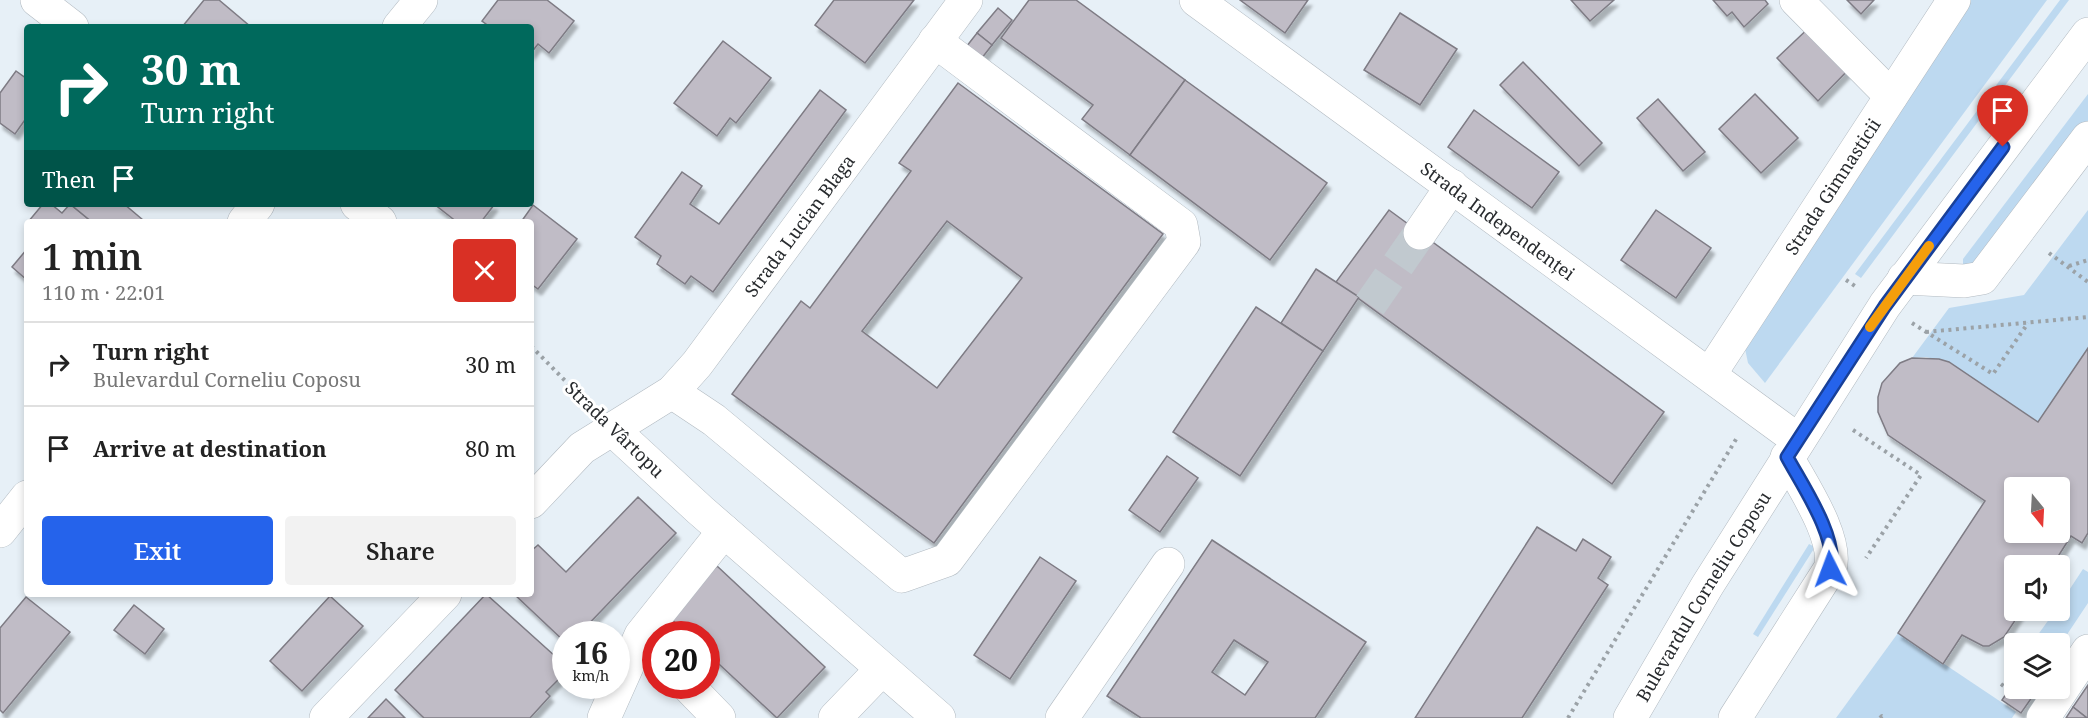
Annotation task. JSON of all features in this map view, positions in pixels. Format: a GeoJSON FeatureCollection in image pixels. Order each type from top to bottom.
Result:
{"type":"FeatureCollection","features":[{"type":"Feature","properties":{"kind":"street"},"geometry":{"type":"LineString","coordinates":[[37,0],[68,24]]}},
{"type":"Feature","properties":{"kind":"street"},"geometry":{"type":"LineString","coordinates":[[401,24],[421,0]]}},
{"type":"Feature","properties":{"kind":"street","name":"Strada Lucian Blaga"},"geometry":{"type":"LineString","coordinates":[[534,499],[582,448],[672,392],[704,355],[966,0]]}},
{"type":"Feature","properties":{"kind":"street","name":"Strada Independenței"},"geometry":{"type":"LineString","coordinates":[[1196,0],[1710,374],[1755,408],[1793,448]]}},
{"type":"Feature","properties":{"kind":"street"},"geometry":{"type":"LineString","coordinates":[[1796,0],[1891,96]]}},
{"type":"Feature","properties":{"kind":"street","name":"Strada Gimnasticii"},"geometry":{"type":"LineString","coordinates":[[1710,374],[1954,0]]}},
{"type":"Feature","properties":{"kind":"street","name":"Bulevardul Corneliu Coposu"},"geometry":{"type":"LineString","coordinates":[[1630,718],[1707,586],[1885,306],[2088,34]]}},
{"type":"Feature","properties":{"kind":"street"},"geometry":{"type":"LineString","coordinates":[[672,392],[714,420],[902,576],[947,560],[1184,242],[1181,225],[934,41]]}},
{"type":"Feature","properties":{"kind":"street"},"geometry":{"type":"LineString","coordinates":[[1904,278],[1964,281],[1982,278],[2088,138]]}},
{"type":"Feature","properties":{"kind":"street"},"geometry":{"type":"LineString","coordinates":[[1420,233],[1452,186]]}},
{"type":"Feature","properties":{"kind":"street"},"geometry":{"type":"LineString","coordinates":[[246,219],[256,207]]}},
{"type":"Feature","properties":{"kind":"street"},"geometry":{"type":"LineString","coordinates":[[361,207],[376,219]]}},
{"type":"Feature","properties":{"kind":"street","name":"Strada Vârtopu"},"geometry":{"type":"LineString","coordinates":[[612,429],[712,520],[939,718]]}},
{"type":"Feature","properties":{"kind":"street"},"geometry":{"type":"LineString","coordinates":[[1735,718],[1830,569],[1833,560],[1829,540],[1793,448]]}},
{"type":"Feature","properties":{"kind":"street"},"geometry":{"type":"LineString","coordinates":[[0,531],[24,501]]}},
{"type":"Feature","properties":{"kind":"street"},"geometry":{"type":"LineString","coordinates":[[659,621],[712,520]]}},
{"type":"Feature","properties":{"kind":"street"},"geometry":{"type":"LineString","coordinates":[[1062,718],[1168,564]]}},
{"type":"Feature","properties":{"kind":"street"},"geometry":{"type":"LineString","coordinates":[[326,718],[442,597]]}},
{"type":"Feature","properties":{"kind":"street"},"geometry":{"type":"LineString","coordinates":[[2043,718],[2088,651]]}},
{"type":"Feature","properties":{"kind":"street"},"geometry":{"type":"LineString","coordinates":[[604,718],[642,653]]}},
{"type":"Feature","properties":{"kind":"street"},"geometry":{"type":"LineString","coordinates":[[835,718],[882,669]]}},
{"type":"Feature","properties":{"kind":"street"},"geometry":{"type":"LineString","coordinates":[[701,699],[719,718]]}},
{"type":"Feature","properties":{"kind":"path"},"geometry":{"type":"LineString","coordinates":[[2049,254],[2088,282]]}},
{"type":"Feature","properties":{"kind":"path"},"geometry":{"type":"LineString","coordinates":[[2068,266],[2088,260]]}},
{"type":"Feature","properties":{"kind":"path"},"geometry":{"type":"LineString","coordinates":[[1846,280],[1993,374],[2028,323]]}},
{"type":"Feature","properties":{"kind":"path"},"geometry":{"type":"LineString","coordinates":[[1925,332],[2088,317]]}},
{"type":"Feature","properties":{"kind":"path","name":"Strada Vârtopu"},"geometry":{"type":"LineString","coordinates":[[534,349],[612,429]]}},
{"type":"Feature","properties":{"kind":"path"},"geometry":{"type":"LineString","coordinates":[[1568,718],[1755,408]]}},
{"type":"Feature","properties":{"kind":"path"},"geometry":{"type":"LineString","coordinates":[[1853,430],[1921,475],[1863,561]]}},
{"type":"Feature","properties":{"kind":"path"},"geometry":{"type":"LineString","coordinates":[[1880,718],[1882,716],[1886,718]]}},
{"type":"Feature","properties":{"kind":"shaded area"},"geometry":{"type":"Polygon","coordinates":[[[1966,0],[2047,0],[1765,383],[1748,363],[1743,339],[1966,0]]]}},
{"type":"Feature","properties":{"kind":"shaded area"},"geometry":{"type":"Polygon","coordinates":[[[2060,0],[2069,0],[1861,278],[1855,274],[2060,0]]]}},
{"type":"Feature","properties":{"kind":"shaded area"},"geometry":{"type":"Polygon","coordinates":[[[2088,94],[2088,121],[1976,268],[1963,265],[1963,259],[2088,94]]]}},
{"type":"Feature","properties":{"kind":"shaded area"},"geometry":{"type":"Polygon","coordinates":[[[2088,210],[2088,348],[2038,422],[1949,362],[1926,357],[1912,358],[1949,308],[2024,295],[2088,210]]]}},
{"type":"Feature","properties":{"kind":"shaded area"},"geometry":{"type":"Polygon","coordinates":[[[1809,544],[1815,547],[1758,637],[1753,634],[1809,544]]]}},
{"type":"Feature","properties":{"kind":"shaded area"},"geometry":{"type":"Polygon","coordinates":[[[2083,569],[2088,572],[2088,603],[2068,633],[2039,633],[2048,621],[2070,621],[2070,589],[2083,569]]]}},
{"type":"Feature","properties":{"kind":"shaded area"},"geometry":{"type":"Polygon","coordinates":[[[1898,633],[2016,712],[2012,718],[1836,718],[1898,633]]]}},
{"type":"Feature","properties":{"kind":"building"},"geometry":{"type":"Polygon","coordinates":[[[204,0],[219,0],[247,24],[184,24],[204,0]]]}},
{"type":"Feature","properties":{"kind":"building"},"geometry":{"type":"Polygon","coordinates":[[[498,0],[547,0],[574,21],[549,53],[538,44],[534,49],[534,24],[486,24],[482,21],[498,0]]]}},
{"type":"Feature","properties":{"kind":"building"},"geometry":{"type":"Polygon","coordinates":[[[834,0],[914,0],[865,63],[815,25],[834,0]]]}},
{"type":"Feature","properties":{"kind":"building"},"geometry":{"type":"Polygon","coordinates":[[[1029,0],[1076,0],[1185,80],[1130,155],[1082,119],[1093,105],[1001,38],[1029,0]]]}},
{"type":"Feature","properties":{"kind":"building"},"geometry":{"type":"Polygon","coordinates":[[[1240,0],[1308,0],[1285,33],[1240,0]]]}},
{"type":"Feature","properties":{"kind":"building"},"geometry":{"type":"Polygon","coordinates":[[[1571,0],[1614,0],[1590,21],[1571,0]]]}},
{"type":"Feature","properties":{"kind":"building"},"geometry":{"type":"Polygon","coordinates":[[[1713,0],[1765,0],[1768,4],[1744,27],[1732,12],[1727,16],[1713,0]]]}},
{"type":"Feature","properties":{"kind":"building"},"geometry":{"type":"Polygon","coordinates":[[[1847,0],[1874,0],[1861,14],[1847,0]]]}},
{"type":"Feature","properties":{"kind":"building"},"geometry":{"type":"Polygon","coordinates":[[[998,8],[1012,20],[992,45],[977,33],[998,8]]]}},
{"type":"Feature","properties":{"kind":"building"},"geometry":{"type":"Polygon","coordinates":[[[1400,13],[1457,49],[1420,105],[1364,70],[1400,13]]]}},
{"type":"Feature","properties":{"kind":"building"},"geometry":{"type":"Polygon","coordinates":[[[1815,22],[1854,64],[1818,101],[1777,58],[1815,22]]]}},
{"type":"Feature","properties":{"kind":"building"},"geometry":{"type":"Polygon","coordinates":[[[977,33],[992,45],[978,63],[963,51],[977,33]]]}},
{"type":"Feature","properties":{"kind":"building"},"geometry":{"type":"Polygon","coordinates":[[[723,41],[771,78],[736,123],[730,118],[717,136],[674,103],[723,41]]]}},
{"type":"Feature","properties":{"kind":"building"},"geometry":{"type":"Polygon","coordinates":[[[1523,62],[1602,143],[1579,166],[1500,85],[1523,62]]]}},
{"type":"Feature","properties":{"kind":"building"},"geometry":{"type":"Polygon","coordinates":[[[16,71],[24,77],[24,121],[15,134],[0,123],[0,93],[16,71]]]}},
{"type":"Feature","properties":{"kind":"building"},"geometry":{"type":"Polygon","coordinates":[[[1185,80],[1327,183],[1270,260],[1130,155],[1185,80]]]}},
{"type":"Feature","properties":{"kind":"building"},"geometry":{"type":"Polygon","coordinates":[[[958,83],[1163,234],[934,543],[732,394],[801,301],[810,308],[911,171],[899,163],[958,83]],[[947,221],[862,331],[937,388],[1022,278],[947,221]]]}},
{"type":"Feature","properties":{"kind":"building"},"geometry":{"type":"Polygon","coordinates":[[[820,90],[846,110],[713,292],[691,276],[685,284],[657,264],[661,256],[635,237],[682,172],[702,186],[690,204],[719,224],[820,90]]]}},
{"type":"Feature","properties":{"kind":"building"},"geometry":{"type":"Polygon","coordinates":[[[1755,94],[1798,138],[1761,173],[1719,129],[1755,94]]]}},
{"type":"Feature","properties":{"kind":"building"},"geometry":{"type":"Polygon","coordinates":[[[1658,99],[1705,152],[1683,171],[1637,118],[1658,99]]]}},
{"type":"Feature","properties":{"kind":"building"},"geometry":{"type":"Polygon","coordinates":[[[1474,110],[1559,172],[1532,208],[1448,147],[1474,110]]]}},
{"type":"Feature","properties":{"kind":"building"},"geometry":{"type":"Polygon","coordinates":[[[534,206],[577,239],[538,289],[534,286],[534,219],[523,219],[534,206]]]}},
{"type":"Feature","properties":{"kind":"building"},"geometry":{"type":"Polygon","coordinates":[[[40,207],[55,207],[62,213],[67,207],[74,207],[88,219],[30,219],[40,207]]]}},
{"type":"Feature","properties":{"kind":"building"},"geometry":{"type":"Polygon","coordinates":[[[74,207],[128,207],[142,219],[88,219],[74,207]]]}},
{"type":"Feature","properties":{"kind":"building"},"geometry":{"type":"Polygon","coordinates":[[[438,207],[492,207],[483,219],[453,219],[438,207]]]}},
{"type":"Feature","properties":{"kind":"building"},"geometry":{"type":"Polygon","coordinates":[[[1389,210],[1664,412],[1612,484],[1336,282],[1389,210]]]}},
{"type":"Feature","properties":{"kind":"building"},"geometry":{"type":"Polygon","coordinates":[[[1656,210],[1711,248],[1676,298],[1621,260],[1656,210]]]}},
{"type":"Feature","properties":{"kind":"building"},"geometry":{"type":"Polygon","coordinates":[[[24,253],[24,277],[12,267],[24,253]]]}},
{"type":"Feature","properties":{"kind":"building"},"geometry":{"type":"Polygon","coordinates":[[[1316,269],[1359,297],[1323,351],[1281,323],[1316,269]]]}},
{"type":"Feature","properties":{"kind":"building"},"geometry":{"type":"Polygon","coordinates":[[[1256,307],[1323,351],[1240,476],[1173,432],[1256,307]]]}},
{"type":"Feature","properties":{"kind":"building"},"geometry":{"type":"Polygon","coordinates":[[[2088,348],[2088,533],[2082,543],[2071,536],[2070,538],[2070,477],[2004,477],[2004,543],[2067,543],[2059,555],[2004,555],[2004,621],[2015,621],[2007,633],[2004,633],[2004,637],[1989,646],[1983,646],[1962,635],[1943,664],[1898,633],[1985,501],[1888,435],[1878,412],[1878,397],[1882,383],[1900,363],[1912,358],[1939,359],[1949,362],[2038,422],[2088,348]]]}},
{"type":"Feature","properties":{"kind":"building"},"geometry":{"type":"Polygon","coordinates":[[[1167,456],[1198,478],[1160,532],[1129,510],[1167,456]]]}},
{"type":"Feature","properties":{"kind":"building"},"geometry":{"type":"Polygon","coordinates":[[[638,497],[676,533],[591,621],[552,621],[552,630],[517,597],[534,597],[534,548],[538,545],[566,572],[638,497]]]}},
{"type":"Feature","properties":{"kind":"building"},"geometry":{"type":"Polygon","coordinates":[[[1537,527],[1576,551],[1583,539],[1611,557],[1598,578],[1608,585],[1522,718],[1415,718],[1537,527]]]}},
{"type":"Feature","properties":{"kind":"building"},"geometry":{"type":"Polygon","coordinates":[[[1212,540],[1366,642],[1315,718],[1141,718],[1107,696],[1212,540]],[[1234,640],[1212,672],[1245,695],[1268,662],[1234,640]]]}},
{"type":"Feature","properties":{"kind":"building"},"geometry":{"type":"Polygon","coordinates":[[[1040,557],[1076,581],[1010,679],[974,655],[1040,557]]]}},
{"type":"Feature","properties":{"kind":"building"},"geometry":{"type":"Polygon","coordinates":[[[717,566],[825,667],[777,718],[720,665],[720,621],[673,621],[669,617],[717,566]]]}},
{"type":"Feature","properties":{"kind":"building"},"geometry":{"type":"Polygon","coordinates":[[[26,597],[70,632],[3,713],[0,710],[0,628],[26,597]]]}},
{"type":"Feature","properties":{"kind":"building"},"geometry":{"type":"Polygon","coordinates":[[[329,597],[363,626],[302,691],[270,661],[329,597]]]}},
{"type":"Feature","properties":{"kind":"building"},"geometry":{"type":"Polygon","coordinates":[[[483,597],[489,597],[552,653],[552,686],[546,692],[550,696],[530,718],[424,718],[395,690],[483,597]]]}},
{"type":"Feature","properties":{"kind":"building"},"geometry":{"type":"Polygon","coordinates":[[[134,605],[164,629],[145,654],[114,630],[134,605]]]}},
{"type":"Feature","properties":{"kind":"building"},"geometry":{"type":"Polygon","coordinates":[[[2088,685],[2088,718],[2087,718],[2073,707],[2088,685]]]}},
{"type":"Feature","properties":{"kind":"building"},"geometry":{"type":"Polygon","coordinates":[[[2004,697],[2004,699],[2031,699],[2021,713],[2002,700],[2004,697]]]}},
{"type":"Feature","properties":{"kind":"building"},"geometry":{"type":"Polygon","coordinates":[[[386,699],[405,718],[368,718],[386,699]]]}},
{"type":"Feature","properties":{"kind":"building"},"geometry":{"type":"Polygon","coordinates":[[[2073,707],[2087,718],[2066,718],[2073,707]]]}},
{"type":"Feature","properties":{"kind":"tunnel"},"geometry":{"type":"LineString","coordinates":[[1370,305],[1420,233]]}},
{"type":"Feature","properties":{"kind":"slow traffic"},"geometry":{"type":"LineString","coordinates":[[1870,327],[1929,246]]}},
{"type":"Feature","properties":{"kind":"route"},"geometry":{"type":"LineString","coordinates":[[1830,569],[1833,560],[1829,540],[1787,457],[1904,278],[2003,147]]}}]}
